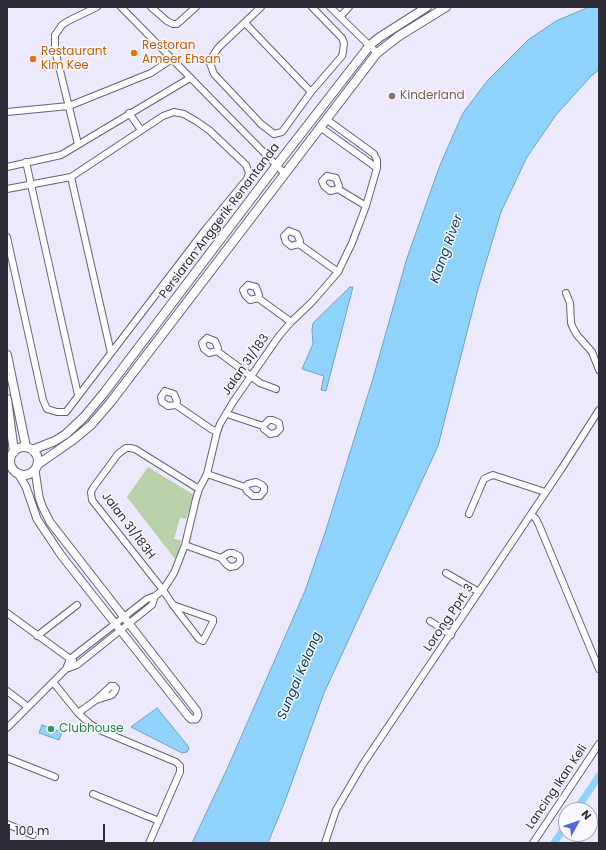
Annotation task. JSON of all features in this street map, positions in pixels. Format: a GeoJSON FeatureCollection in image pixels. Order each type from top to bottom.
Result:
{"type":"FeatureCollection","features":[{"type":"Feature","properties":{"kind":"main road","name":"Persiaran Anggerik Renantanda"},"geometry":{"type":"LineString","coordinates":[[29,448],[55,441],[66,434],[84,417],[104,393],[276,166],[370,45],[427,7]]}},
{"type":"Feature","properties":{"kind":"main road","name":"Persiaran Anggerik Renantanda"},"geometry":{"type":"LineString","coordinates":[[36,468],[91,425],[110,403],[377,53],[399,36],[446,7]]}},
{"type":"Feature","properties":{"kind":"main road"},"geometry":{"type":"LineString","coordinates":[[7,355],[29,448],[38,457],[36,468],[27,474],[13,472],[11,465],[12,427],[7,399]]}},
{"type":"Feature","properties":{"kind":"main road"},"geometry":{"type":"LineString","coordinates":[[11,454],[19,448],[29,448]]}},
{"type":"Feature","properties":{"kind":"street"},"geometry":{"type":"LineString","coordinates":[[78,144],[55,50],[55,35],[62,25],[68,21],[97,7]]}},
{"type":"Feature","properties":{"kind":"street"},"geometry":{"type":"LineString","coordinates":[[121,7],[284,174]]}},
{"type":"Feature","properties":{"kind":"street"},"geometry":{"type":"LineString","coordinates":[[151,7],[172,24],[177,24],[196,7]]}},
{"type":"Feature","properties":{"kind":"street"},"geometry":{"type":"LineString","coordinates":[[261,7],[218,48],[210,63],[214,74],[258,121],[274,134],[282,132],[311,92],[342,56],[344,46],[342,38],[312,7]]}},
{"type":"Feature","properties":{"kind":"street"},"geometry":{"type":"LineString","coordinates":[[330,7],[377,53]]}},
{"type":"Feature","properties":{"kind":"street"},"geometry":{"type":"LineString","coordinates":[[340,17],[349,7]]}},
{"type":"Feature","properties":{"kind":"street"},"geometry":{"type":"LineString","coordinates":[[245,23],[311,92]]}},
{"type":"Feature","properties":{"kind":"street"},"geometry":{"type":"LineString","coordinates":[[7,112],[68,106],[151,73],[172,59]]}},
{"type":"Feature","properties":{"kind":"street"},"geometry":{"type":"LineString","coordinates":[[7,167],[61,155],[129,113],[190,78]]}},
{"type":"Feature","properties":{"kind":"street"},"geometry":{"type":"LineString","coordinates":[[7,189],[71,177],[163,116],[174,112],[184,114],[196,120],[209,130],[246,165],[249,173],[247,179],[205,230],[66,412],[52,412],[47,410],[44,405],[7,237]]}},
{"type":"Feature","properties":{"kind":"street"},"geometry":{"type":"LineString","coordinates":[[129,113],[141,130]]}},
{"type":"Feature","properties":{"kind":"street"},"geometry":{"type":"LineString","coordinates":[[320,128],[376,168],[378,160],[374,154],[326,119]]}},
{"type":"Feature","properties":{"kind":"street"},"geometry":{"type":"LineString","coordinates":[[340,142],[346,134]]}},
{"type":"Feature","properties":{"kind":"street"},"geometry":{"type":"LineString","coordinates":[[26,162],[78,395]]}},
{"type":"Feature","properties":{"kind":"street","name":"Jalan 31/183"},"geometry":{"type":"LineString","coordinates":[[163,590],[174,573],[185,545],[199,489],[207,474],[217,432],[227,414],[291,322],[312,302],[338,272],[352,243],[366,206],[376,168]]}},
{"type":"Feature","properties":{"kind":"street"},"geometry":{"type":"LineString","coordinates":[[71,177],[111,353]]}},
{"type":"Feature","properties":{"kind":"street"},"geometry":{"type":"LineString","coordinates":[[338,189],[366,206]]}},
{"type":"Feature","properties":{"kind":"street"},"geometry":{"type":"LineString","coordinates":[[299,244],[338,272]]}},
{"type":"Feature","properties":{"kind":"street"},"geometry":{"type":"LineString","coordinates":[[566,292],[570,303],[571,323],[573,328],[577,335],[592,352],[599,370]]}},
{"type":"Feature","properties":{"kind":"street"},"geometry":{"type":"LineString","coordinates":[[258,298],[291,322]]}},
{"type":"Feature","properties":{"kind":"street"},"geometry":{"type":"LineString","coordinates":[[217,351],[260,383],[276,389]]}},
{"type":"Feature","properties":{"kind":"street"},"geometry":{"type":"LineString","coordinates":[[176,404],[217,432]]}},
{"type":"Feature","properties":{"kind":"street","name":"Lorong Pprt 3"},"geometry":{"type":"LineString","coordinates":[[325,843],[336,810],[363,764],[451,635],[599,410]]}},
{"type":"Feature","properties":{"kind":"street"},"geometry":{"type":"LineString","coordinates":[[227,414],[263,426]]}},
{"type":"Feature","properties":{"kind":"street","name":"Jalan 31/183H"},"geometry":{"type":"LineString","coordinates":[[163,590],[92,500],[91,496],[93,488],[118,454],[126,448],[130,448],[135,449],[199,489]]}},
{"type":"Feature","properties":{"kind":"street"},"geometry":{"type":"LineString","coordinates":[[13,472],[26,487],[38,519],[61,554],[188,716],[191,719],[196,719],[198,715],[197,711],[50,522],[39,497],[36,468]]}},
{"type":"Feature","properties":{"kind":"street"},"geometry":{"type":"LineString","coordinates":[[207,474],[245,487]]}},
{"type":"Feature","properties":{"kind":"street"},"geometry":{"type":"LineString","coordinates":[[469,514],[484,479],[493,475],[545,492]]}},
{"type":"Feature","properties":{"kind":"street"},"geometry":{"type":"LineString","coordinates":[[531,514],[539,525],[599,669]]}},
{"type":"Feature","properties":{"kind":"street"},"geometry":{"type":"LineString","coordinates":[[185,545],[221,558]]}},
{"type":"Feature","properties":{"kind":"street"},"geometry":{"type":"LineString","coordinates":[[446,573],[479,592]]}},
{"type":"Feature","properties":{"kind":"street"},"geometry":{"type":"LineString","coordinates":[[7,728],[66,669],[70,660],[147,598],[155,596],[163,590],[173,605],[199,639],[203,641],[213,622],[213,619],[173,605]]}},
{"type":"Feature","properties":{"kind":"street"},"geometry":{"type":"LineString","coordinates":[[66,669],[77,665],[145,611],[152,605],[155,596]]}},
{"type":"Feature","properties":{"kind":"street"},"geometry":{"type":"LineString","coordinates":[[140,604],[145,611]]}},
{"type":"Feature","properties":{"kind":"street"},"geometry":{"type":"LineString","coordinates":[[38,636],[77,605]]}},
{"type":"Feature","properties":{"kind":"street"},"geometry":{"type":"LineString","coordinates":[[7,613],[77,665]]}},
{"type":"Feature","properties":{"kind":"street"},"geometry":{"type":"LineString","coordinates":[[430,621],[451,635]]}},
{"type":"Feature","properties":{"kind":"street"},"geometry":{"type":"LineString","coordinates":[[53,682],[78,713],[102,731],[180,766],[180,772],[149,843]]}},
{"type":"Feature","properties":{"kind":"street"},"geometry":{"type":"LineString","coordinates":[[7,691],[28,707]]}},
{"type":"Feature","properties":{"kind":"street"},"geometry":{"type":"LineString","coordinates":[[78,713],[96,700]]}},
{"type":"Feature","properties":{"kind":"street","name":"Lancing Ikan Keli"},"geometry":{"type":"LineString","coordinates":[[533,843],[599,744]]}},
{"type":"Feature","properties":{"kind":"street"},"geometry":{"type":"LineString","coordinates":[[7,758],[55,777]]}},
{"type":"Feature","properties":{"kind":"street"},"geometry":{"type":"LineString","coordinates":[[93,794],[159,821]]}},
{"type":"Feature","properties":{"kind":"street"},"geometry":{"type":"LineString","coordinates":[[7,824],[33,835]]}},
{"type":"Feature","properties":{"kind":"green space"},"geometry":{"type":"Polygon","coordinates":[[[148,467],[194,495],[186,519],[180,518],[174,539],[181,540],[179,552],[175,559],[127,497],[148,467]]]}},
{"type":"Feature","properties":{"kind":"water"},"geometry":{"type":"Polygon","coordinates":[[[589,7],[599,7],[599,70],[591,76],[556,115],[527,157],[501,212],[478,289],[438,446],[324,693],[285,801],[268,843],[192,843],[227,769],[305,591],[326,530],[374,375],[407,258],[440,165],[463,113],[488,80],[528,40],[556,21],[589,7]]]}},
{"type":"Feature","properties":{"kind":"water"},"geometry":{"type":"Polygon","coordinates":[[[350,287],[353,287],[326,391],[321,390],[324,376],[302,369],[313,344],[313,323],[350,287]]]}},
{"type":"Feature","properties":{"kind":"water"},"geometry":{"type":"Polygon","coordinates":[[[157,708],[188,746],[189,749],[187,752],[182,753],[131,727],[157,708]]]}},
{"type":"Feature","properties":{"kind":"water"},"geometry":{"type":"Polygon","coordinates":[[[42,725],[62,732],[59,740],[39,733],[42,725]]]}},
{"type":"Feature","properties":{"kind":"waterway"},"geometry":{"type":"LineString","coordinates":[[581,802],[599,776]]}},
{"type":"Feature","properties":{"kind":"waterway"},"geometry":{"type":"LineString","coordinates":[[554,843],[558,837]]}},
{"type":"Feature","properties":{"kind":"place","name":"Restoran Ameer Ehsan"},"geometry":{"type":"Point","coordinates":[134,53]}},
{"type":"Feature","properties":{"kind":"place","name":"Restaurant Kim Kee"},"geometry":{"type":"Point","coordinates":[33,59]}},
{"type":"Feature","properties":{"kind":"place","name":"Kinderland"},"geometry":{"type":"Point","coordinates":[392,96]}},
{"type":"Feature","properties":{"kind":"place","name":"Clubhouse"},"geometry":{"type":"Point","coordinates":[51,729]}},
{"type":"Feature","properties":{"kind":"water label","name":"Klang River"},"geometry":{"type":"Point","coordinates":[447,249]}},
{"type":"Feature","properties":{"kind":"water label","name":"Sungai Kelang"},"geometry":{"type":"Point","coordinates":[300,676]}}]}
